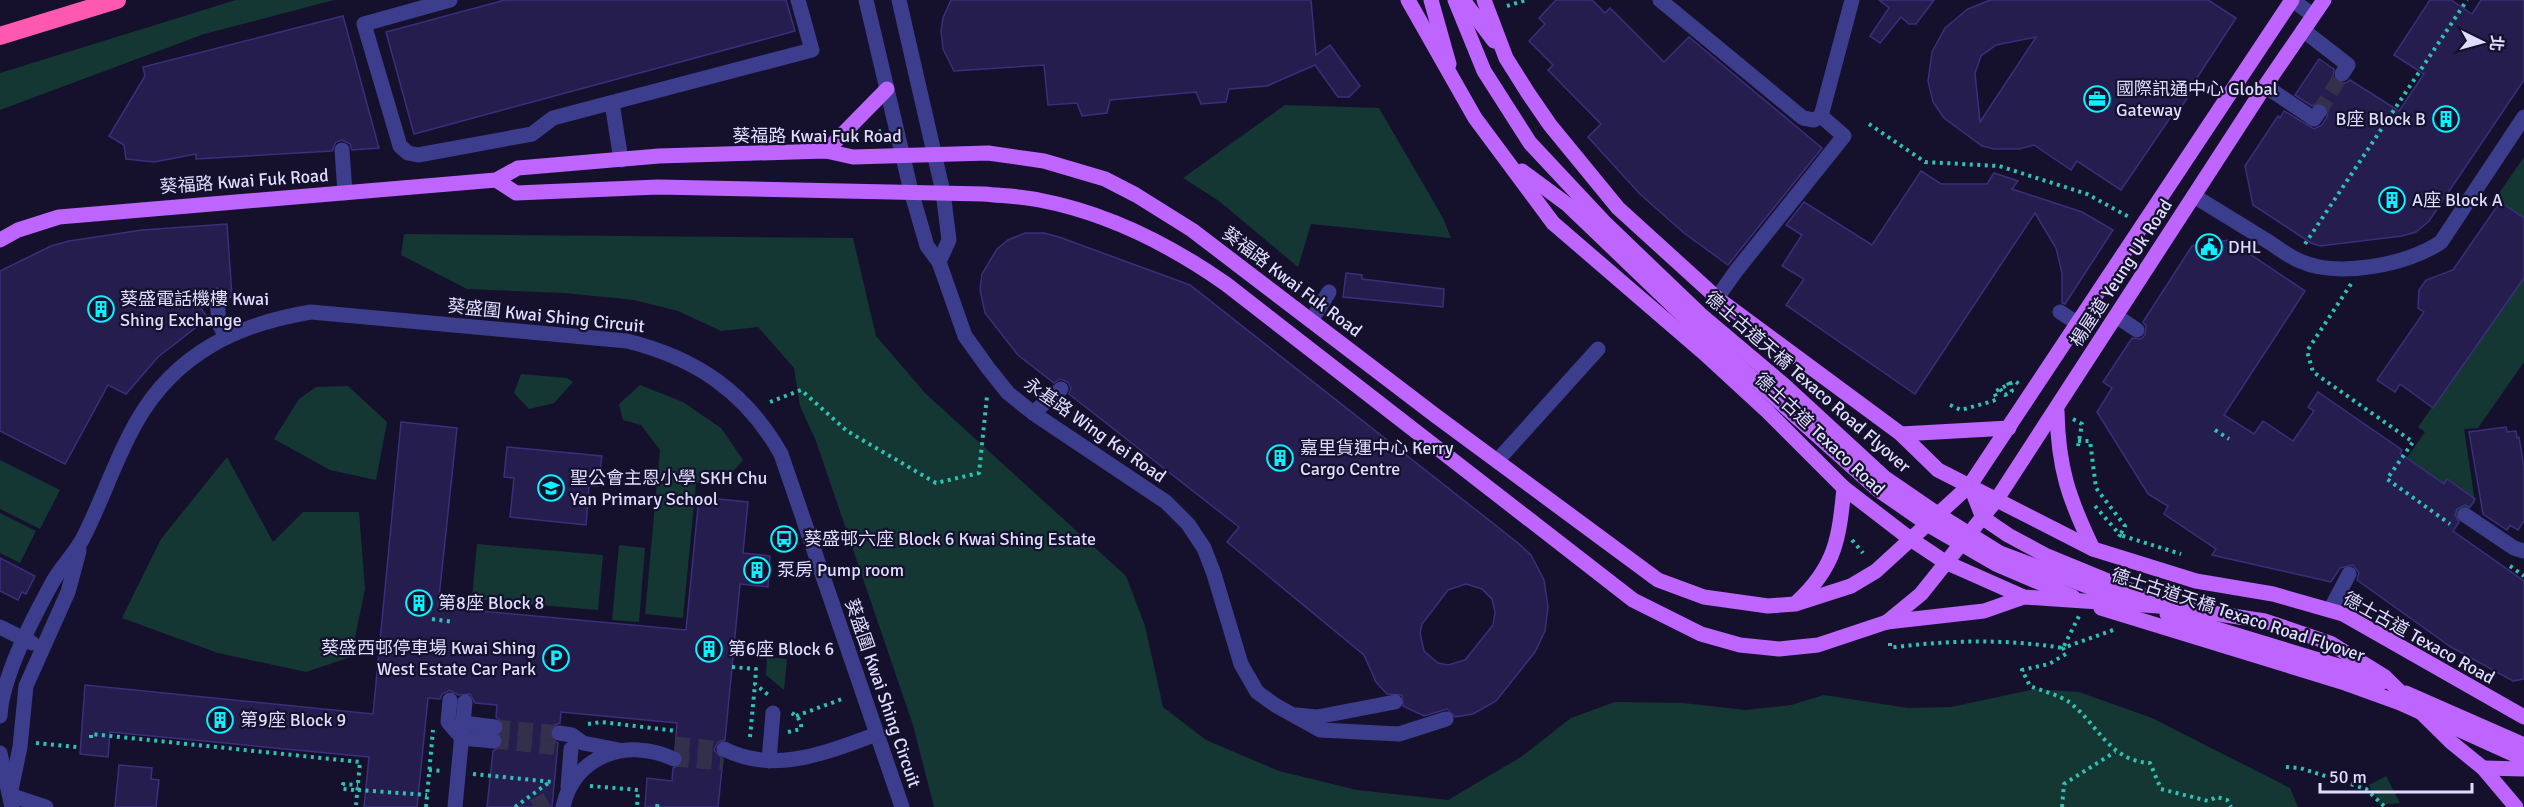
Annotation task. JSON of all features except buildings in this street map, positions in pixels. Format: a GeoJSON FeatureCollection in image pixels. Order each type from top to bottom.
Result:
{"type":"FeatureCollection","features":[{"type":"Feature","properties":{"kind":"highway"},"geometry":{"type":"LineString","coordinates":[[0,36],[117,0]]}},
{"type":"Feature","properties":{"kind":"main road","name":"德士古道 Texaco Road"},"geometry":{"type":"LineString","coordinates":[[1408,0],[1457,90],[1553,223],[1704,353],[1767,411],[1844,488],[1909,538],[1945,562],[2024,597],[2173,607],[2265,621],[2307,633],[2330,643],[2385,677],[2451,742],[2483,768],[2516,807]]}},
{"type":"Feature","properties":{"kind":"main road","name":"德士古道 Texaco Road"},"geometry":{"type":"LineString","coordinates":[[1431,0],[1457,90]]}},
{"type":"Feature","properties":{"kind":"main road","name":"德士古道天橋 Texaco Road Flyover"},"geometry":{"type":"LineString","coordinates":[[1455,0],[1484,71],[1530,143],[1604,222],[1779,390],[1878,489],[1932,526],[1996,564],[2120,615],[2342,682],[2400,703],[2524,759]]}},
{"type":"Feature","properties":{"kind":"main road"},"geometry":{"type":"LineString","coordinates":[[1463,0],[1506,58]]}},
{"type":"Feature","properties":{"kind":"main road","name":"德士古道 Texaco Road"},"geometry":{"type":"LineString","coordinates":[[1484,0],[1506,58],[1551,125],[1618,208],[1717,298],[1901,434],[1938,470],[2093,549],[2196,581],[2273,594],[2343,614],[2524,717]]}},
{"type":"Feature","properties":{"kind":"main road","name":"楊屋道 Yeung Uk Road"},"geometry":{"type":"LineString","coordinates":[[1970,485],[2292,0]]}},
{"type":"Feature","properties":{"kind":"main road","name":"楊屋道 Yeung Uk Road"},"geometry":{"type":"LineString","coordinates":[[1945,562],[1983,518],[2057,411],[2265,86],[2324,0]]}},
{"type":"Feature","properties":{"kind":"main road"},"geometry":{"type":"LineString","coordinates":[[826,152],[887,89]]}},
{"type":"Feature","properties":{"kind":"main road","name":"葵福路 Kwai Fuk Road"},"geometry":{"type":"LineString","coordinates":[[0,240],[18,230],[59,217],[496,180],[518,168],[659,156],[826,152],[853,157],[988,153],[1044,161],[1105,179],[1136,195],[1192,230],[1658,580],[1704,597],[1768,606],[1795,604],[1857,583],[1876,571],[1909,538],[1970,485]]}},
{"type":"Feature","properties":{"kind":"main road","name":"德士古道天橋 Texaco Road Flyover"},"geometry":{"type":"LineString","coordinates":[[1511,164],[1568,205],[1693,325],[1779,390],[1885,478],[2000,553],[2126,601],[2345,668],[2524,745]]}},
{"type":"Feature","properties":{"kind":"main road"},"geometry":{"type":"LineString","coordinates":[[496,180],[516,193],[658,187],[911,191],[1037,199],[1065,206],[1126,226],[1179,253],[1248,300],[1588,567],[1633,600],[1677,624],[1720,641],[1779,649],[1818,645],[1887,622],[1984,611],[2024,597]]}},
{"type":"Feature","properties":{"kind":"main road"},"geometry":{"type":"LineString","coordinates":[[2057,411],[2057,438],[2066,488],[2093,549]]}},
{"type":"Feature","properties":{"kind":"main road"},"geometry":{"type":"LineString","coordinates":[[1901,434],[2009,428]]}},
{"type":"Feature","properties":{"kind":"main road"},"geometry":{"type":"LineString","coordinates":[[1970,485],[1983,518],[2008,535],[2047,556],[2173,607]]}},
{"type":"Feature","properties":{"kind":"main road"},"geometry":{"type":"LineString","coordinates":[[1795,604],[1831,562],[1838,540],[1844,488]]}},
{"type":"Feature","properties":{"kind":"main road"},"geometry":{"type":"LineString","coordinates":[[1887,622],[1921,594],[1945,562]]}},
{"type":"Feature","properties":{"kind":"main road"},"geometry":{"type":"LineString","coordinates":[[2483,768],[2524,769]]}},
{"type":"Feature","properties":{"kind":"street"},"geometry":{"type":"LineString","coordinates":[[450,0],[364,24],[400,146],[408,153],[418,155],[532,134],[553,118],[812,50],[798,0]]}},
{"type":"Feature","properties":{"kind":"street","name":"永基路 Wing Kei Road"},"geometry":{"type":"LineString","coordinates":[[866,0],[902,156],[927,246],[939,262],[965,336],[1008,393],[1033,413],[1166,502],[1188,524],[1204,548],[1240,664],[1257,692],[1275,705],[1320,730],[1399,734],[1446,719]]}},
{"type":"Feature","properties":{"kind":"street"},"geometry":{"type":"LineString","coordinates":[[899,0],[943,192],[949,240],[939,262]]}},
{"type":"Feature","properties":{"kind":"street"},"geometry":{"type":"LineString","coordinates":[[1660,0],[1803,118],[1814,120],[1821,116],[1852,0]]}},
{"type":"Feature","properties":{"kind":"street"},"geometry":{"type":"LineString","coordinates":[[2292,0],[2313,15]]}},
{"type":"Feature","properties":{"kind":"street"},"geometry":{"type":"LineString","coordinates":[[2303,30],[2348,65],[2342,74]]}},
{"type":"Feature","properties":{"kind":"street"},"geometry":{"type":"LineString","coordinates":[[2265,86],[2314,119],[2319,112]]}},
{"type":"Feature","properties":{"kind":"street"},"geometry":{"type":"LineString","coordinates":[[612,103],[621,160]]}},
{"type":"Feature","properties":{"kind":"street"},"geometry":{"type":"LineString","coordinates":[[1717,298],[1844,136],[1821,116]]}},
{"type":"Feature","properties":{"kind":"street"},"geometry":{"type":"LineString","coordinates":[[2194,196],[2300,261],[2320,267],[2362,267],[2410,258],[2441,242],[2524,117]]}},
{"type":"Feature","properties":{"kind":"street"},"geometry":{"type":"LineString","coordinates":[[342,150],[345,193]]}},
{"type":"Feature","properties":{"kind":"street"},"geometry":{"type":"LineString","coordinates":[[1311,321],[1329,292]]}},
{"type":"Feature","properties":{"kind":"street"},"geometry":{"type":"LineString","coordinates":[[217,298],[218,320],[226,337]]}},
{"type":"Feature","properties":{"kind":"street","name":"葵盛圍 Kwai Shing Circuit"},"geometry":{"type":"LineString","coordinates":[[11,801],[20,747],[24,698],[31,674],[68,592],[81,542],[136,422],[149,402],[178,370],[206,347],[239,330],[273,318],[311,312],[627,341],[672,355],[697,368],[746,404],[765,427],[781,454],[902,807]]}},
{"type":"Feature","properties":{"kind":"street"},"geometry":{"type":"LineString","coordinates":[[2060,312],[2077,323]]}},
{"type":"Feature","properties":{"kind":"street"},"geometry":{"type":"LineString","coordinates":[[2116,316],[2137,330]]}},
{"type":"Feature","properties":{"kind":"street"},"geometry":{"type":"LineString","coordinates":[[1497,461],[1598,349]]}},
{"type":"Feature","properties":{"kind":"street"},"geometry":{"type":"LineString","coordinates":[[1033,413],[1061,389]]}},
{"type":"Feature","properties":{"kind":"street"},"geometry":{"type":"LineString","coordinates":[[2465,515],[2514,548],[2524,551]]}},
{"type":"Feature","properties":{"kind":"street","name":"葵盛圍 Kwai Shing Circuit"},"geometry":{"type":"LineString","coordinates":[[0,716],[7,662],[25,640],[51,584],[81,542]]}},
{"type":"Feature","properties":{"kind":"street"},"geometry":{"type":"LineString","coordinates":[[2330,610],[2349,574]]}},
{"type":"Feature","properties":{"kind":"street"},"geometry":{"type":"LineString","coordinates":[[0,627],[42,649]]}},
{"type":"Feature","properties":{"kind":"street"},"geometry":{"type":"LineString","coordinates":[[2301,651],[2307,633]]}},
{"type":"Feature","properties":{"kind":"street"},"geometry":{"type":"LineString","coordinates":[[2260,638],[2326,658]]}},
{"type":"Feature","properties":{"kind":"street"},"geometry":{"type":"LineString","coordinates":[[7,662],[31,674]]}},
{"type":"Feature","properties":{"kind":"street"},"geometry":{"type":"LineString","coordinates":[[455,807],[463,731],[458,701]]}},
{"type":"Feature","properties":{"kind":"street"},"geometry":{"type":"LineString","coordinates":[[1293,715],[1317,717],[1395,702]]}},
{"type":"Feature","properties":{"kind":"street"},"geometry":{"type":"LineString","coordinates":[[769,760],[774,713]]}},
{"type":"Feature","properties":{"kind":"street"},"geometry":{"type":"LineString","coordinates":[[463,731],[494,734]]}},
{"type":"Feature","properties":{"kind":"street"},"geometry":{"type":"LineString","coordinates":[[723,756],[769,760],[804,759],[877,734]]}},
{"type":"Feature","properties":{"kind":"street"},"geometry":{"type":"LineString","coordinates":[[559,793],[568,743],[619,750],[675,752]]}},
{"type":"Feature","properties":{"kind":"street"},"geometry":{"type":"LineString","coordinates":[[559,793],[592,762],[604,754],[619,750]]}},
{"type":"Feature","properties":{"kind":"street"},"geometry":{"type":"LineString","coordinates":[[0,753],[11,801],[46,807]]}},
{"type":"Feature","properties":{"kind":"path"},"geometry":{"type":"LineString","coordinates":[[1507,6],[1526,0]]}},
{"type":"Feature","properties":{"kind":"path"},"geometry":{"type":"LineString","coordinates":[[2304,245],[2467,0]]}},
{"type":"Feature","properties":{"kind":"path"},"geometry":{"type":"LineString","coordinates":[[1869,124],[1925,162],[1999,166],[2087,194],[2129,217]]}},
{"type":"Feature","properties":{"kind":"path"},"geometry":{"type":"LineString","coordinates":[[2352,283],[2307,351],[2313,372],[2413,442],[2387,479],[2460,531]]}},
{"type":"Feature","properties":{"kind":"path"},"geometry":{"type":"LineString","coordinates":[[1950,405],[1961,410],[1993,401],[1997,399],[1994,392],[2000,389],[2005,395],[2012,391],[2006,380]]}},
{"type":"Feature","properties":{"kind":"path"},"geometry":{"type":"LineString","coordinates":[[770,402],[801,390],[847,431],[936,483],[979,473],[987,407]]}},
{"type":"Feature","properties":{"kind":"path"},"geometry":{"type":"LineString","coordinates":[[2215,430],[2229,439]]}},
{"type":"Feature","properties":{"kind":"path"},"geometry":{"type":"LineString","coordinates":[[2077,450],[2078,440],[2090,441],[2096,488],[2125,526],[2120,535],[2181,554]]}},
{"type":"Feature","properties":{"kind":"path"},"geometry":{"type":"LineString","coordinates":[[2091,500],[2117,529]]}},
{"type":"Feature","properties":{"kind":"path"},"geometry":{"type":"LineString","coordinates":[[2506,563],[2524,576]]}},
{"type":"Feature","properties":{"kind":"path"},"geometry":{"type":"LineString","coordinates":[[432,620],[454,622]]}},
{"type":"Feature","properties":{"kind":"path"},"geometry":{"type":"LineString","coordinates":[[2118,628],[2063,648],[2066,654],[2049,664],[2022,670],[2030,686],[2069,702],[2115,752],[2137,762],[2150,763],[2161,789],[2208,801],[2217,797],[2228,800],[2231,807]]}},
{"type":"Feature","properties":{"kind":"path"},"geometry":{"type":"LineString","coordinates":[[1890,643],[1890,647],[1896,647],[1948,641],[1994,640],[2055,647]]}},
{"type":"Feature","properties":{"kind":"path"},"geometry":{"type":"LineString","coordinates":[[750,737],[755,684]]}},
{"type":"Feature","properties":{"kind":"path"},"geometry":{"type":"LineString","coordinates":[[795,716],[844,698]]}},
{"type":"Feature","properties":{"kind":"path"},"geometry":{"type":"LineString","coordinates":[[426,807],[433,728]]}},
{"type":"Feature","properties":{"kind":"path"},"geometry":{"type":"LineString","coordinates":[[91,734],[360,762],[356,805]]}},
{"type":"Feature","properties":{"kind":"path"},"geometry":{"type":"LineString","coordinates":[[39,743],[77,747]]}},
{"type":"Feature","properties":{"kind":"path"},"geometry":{"type":"LineString","coordinates":[[2062,807],[2064,784],[2115,752]]}},
{"type":"Feature","properties":{"kind":"path"},"geometry":{"type":"LineString","coordinates":[[2286,767],[2300,768],[2366,789],[2385,807]]}},
{"type":"Feature","properties":{"kind":"path"},"geometry":{"type":"LineString","coordinates":[[429,770],[451,772]]}},
{"type":"Feature","properties":{"kind":"path"},"geometry":{"type":"LineString","coordinates":[[485,770],[485,776]]}},
{"type":"Feature","properties":{"kind":"path"},"geometry":{"type":"LineString","coordinates":[[462,773],[559,793]]}},
{"type":"Feature","properties":{"kind":"path"},"geometry":{"type":"LineString","coordinates":[[585,785],[638,790],[636,807]]}},
{"type":"Feature","properties":{"kind":"path"},"geometry":{"type":"LineString","coordinates":[[356,788],[427,795]]}},
{"type":"Feature","properties":{"kind":"green space"},"geometry":{"type":"Polygon","coordinates":[[[236,0],[334,0],[204,34],[0,110],[0,73],[236,0]]]}},
{"type":"Feature","properties":{"kind":"green space"},"geometry":{"type":"Polygon","coordinates":[[[1285,105],[1379,108],[1443,218],[1451,238],[1311,224],[1298,267],[1219,201],[1183,178],[1285,105]]]}},
{"type":"Feature","properties":{"kind":"green space"},"geometry":{"type":"Polygon","coordinates":[[[2524,157],[2524,218],[2495,199],[2524,157]]]}},
{"type":"Feature","properties":{"kind":"green space"},"geometry":{"type":"Polygon","coordinates":[[[404,234],[853,238],[876,336],[926,394],[1126,576],[1145,626],[1163,707],[1206,740],[1279,771],[1357,790],[1448,800],[1521,757],[1571,718],[1615,702],[1683,703],[1746,710],[1791,705],[1824,695],[1908,708],[1951,707],[2035,689],[2079,692],[2152,718],[2290,788],[2298,807],[934,807],[913,725],[816,441],[800,406],[794,368],[758,327],[721,331],[678,311],[634,300],[565,293],[467,289],[401,255],[404,234]]]}},
{"type":"Feature","properties":{"kind":"green space"},"geometry":{"type":"Polygon","coordinates":[[[2524,278],[2524,362],[2478,428],[2464,429],[2475,502],[2457,524],[2393,478],[2425,432],[2418,427],[2524,278]]]}},
{"type":"Feature","properties":{"kind":"green space"},"geometry":{"type":"Polygon","coordinates":[[[521,374],[567,378],[573,382],[554,403],[529,409],[514,393],[521,374]]]}},
{"type":"Feature","properties":{"kind":"green space"},"geometry":{"type":"Polygon","coordinates":[[[640,385],[683,402],[721,428],[743,460],[723,483],[696,483],[683,618],[645,614],[660,450],[641,425],[623,420],[619,404],[640,385]]]}},
{"type":"Feature","properties":{"kind":"green space"},"geometry":{"type":"Polygon","coordinates":[[[348,386],[387,422],[376,480],[330,470],[274,439],[299,399],[316,387],[348,386]]]}},
{"type":"Feature","properties":{"kind":"green space"},"geometry":{"type":"Polygon","coordinates":[[[227,457],[273,542],[303,512],[359,512],[365,589],[351,657],[306,672],[218,653],[122,618],[161,539],[227,457]]]}},
{"type":"Feature","properties":{"kind":"green space"},"geometry":{"type":"Polygon","coordinates":[[[0,460],[60,490],[40,529],[0,509],[0,460]]]}},
{"type":"Feature","properties":{"kind":"green space"},"geometry":{"type":"Polygon","coordinates":[[[0,513],[36,531],[20,563],[0,553],[0,513]]]}},
{"type":"Feature","properties":{"kind":"green space"},"geometry":{"type":"Polygon","coordinates":[[[477,544],[603,555],[598,610],[472,599],[477,544]]]}},
{"type":"Feature","properties":{"kind":"green space"},"geometry":{"type":"Polygon","coordinates":[[[619,545],[645,548],[639,622],[612,620],[619,545]]]}},
{"type":"Feature","properties":{"kind":"green space"},"geometry":{"type":"Polygon","coordinates":[[[767,657],[787,659],[784,690],[766,675],[767,657]]]}},
{"type":"Feature","properties":{"kind":"green space"},"geometry":{"type":"Polygon","coordinates":[[[2386,776],[2400,803],[2380,805],[2369,785],[2386,776]]]}},
{"type":"Feature","properties":{"kind":"tunnel"},"geometry":{"type":"LineString","coordinates":[[2319,112],[2342,74]]}},
{"type":"Feature","properties":{"kind":"tunnel"},"geometry":{"type":"LineString","coordinates":[[495,727],[559,733]]}},
{"type":"Feature","properties":{"kind":"tunnel"},"geometry":{"type":"LineString","coordinates":[[494,741],[558,748]]}},
{"type":"Feature","properties":{"kind":"tunnel"},"geometry":{"type":"LineString","coordinates":[[675,744],[724,749]]}},
{"type":"Feature","properties":{"kind":"tunnel"},"geometry":{"type":"LineString","coordinates":[[674,759],[723,763]]}},
{"type":"Feature","properties":{"kind":"tunnel"},"geometry":{"type":"LineString","coordinates":[[534,807],[553,796]]}},
{"type":"Feature","properties":{"kind":"place","name":"國際訊通中心 Global Gateway"},"geometry":{"type":"Point","coordinates":[2097,99]}},
{"type":"Feature","properties":{"kind":"place","name":"B座 Block B"},"geometry":{"type":"Point","coordinates":[2446,119]}},
{"type":"Feature","properties":{"kind":"place","name":"A座 Block A"},"geometry":{"type":"Point","coordinates":[2392,200]}},
{"type":"Feature","properties":{"kind":"place","name":"DHL"},"geometry":{"type":"Point","coordinates":[2209,247]}},
{"type":"Feature","properties":{"kind":"place","name":"葵盛電話機樓 Kwai Shing Exchange"},"geometry":{"type":"Point","coordinates":[101,309]}},
{"type":"Feature","properties":{"kind":"place","name":"嘉里貨運中心 Kerry Cargo Centre"},"geometry":{"type":"Point","coordinates":[1280,458]}},
{"type":"Feature","properties":{"kind":"place","name":"聖公會主恩小學 SKH Chu Yan Primary School"},"geometry":{"type":"Point","coordinates":[551,488]}},
{"type":"Feature","properties":{"kind":"place","name":"葵盛邨六座 Block 6 Kwai Shing Estate"},"geometry":{"type":"Point","coordinates":[784,539]}},
{"type":"Feature","properties":{"kind":"place","name":"泵房 Pump room"},"geometry":{"type":"Point","coordinates":[757,570]}},
{"type":"Feature","properties":{"kind":"place","name":"第8座 Block 8"},"geometry":{"type":"Point","coordinates":[419,603]}},
{"type":"Feature","properties":{"kind":"place","name":"第6座 Block 6"},"geometry":{"type":"Point","coordinates":[709,649]}},
{"type":"Feature","properties":{"kind":"place","name":"葵盛西邨停車場 Kwai Shing West Estate Car Park"},"geometry":{"type":"Point","coordinates":[556,658]}},
{"type":"Feature","properties":{"kind":"place","name":"第9座 Block 9"},"geometry":{"type":"Point","coordinates":[220,720]}}]}
